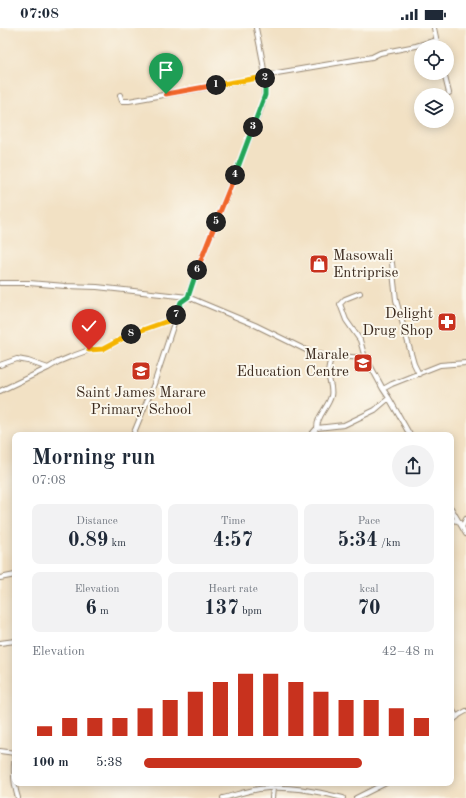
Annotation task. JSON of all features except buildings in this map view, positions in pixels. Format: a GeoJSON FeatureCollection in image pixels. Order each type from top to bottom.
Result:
{"type":"FeatureCollection","features":[{"type":"Feature","properties":{"kind":"street"},"geometry":{"type":"LineString","coordinates":[[134,432],[154,384],[181,302],[188,297],[194,275],[262,106],[265,95],[265,76],[256,28]]}},
{"type":"Feature","properties":{"kind":"street"},"geometry":{"type":"LineString","coordinates":[[434,28],[437,40]]}},
{"type":"Feature","properties":{"kind":"street"},"geometry":{"type":"LineString","coordinates":[[120,95],[122,101],[129,101],[372,57],[380,53],[414,46]]}},
{"type":"Feature","properties":{"kind":"street"},"geometry":{"type":"LineString","coordinates":[[392,263],[396,300],[414,364],[419,374]]}},
{"type":"Feature","properties":{"kind":"street"},"geometry":{"type":"LineString","coordinates":[[0,283],[97,287],[188,297],[255,325],[306,350],[323,355],[365,358]]}},
{"type":"Feature","properties":{"kind":"street"},"geometry":{"type":"LineString","coordinates":[[360,293],[345,299],[341,302],[340,307],[346,320],[360,340],[365,358],[408,432]]}},
{"type":"Feature","properties":{"kind":"street"},"geometry":{"type":"LineString","coordinates":[[0,391],[70,357],[89,350],[103,349],[130,334],[175,319]]}},
{"type":"Feature","properties":{"kind":"street"},"geometry":{"type":"LineString","coordinates":[[314,432],[317,428],[319,417],[326,408],[332,395],[328,373],[332,355]]}},
{"type":"Feature","properties":{"kind":"street"},"geometry":{"type":"LineString","coordinates":[[0,365],[17,359],[48,368]]}},
{"type":"Feature","properties":{"kind":"street"},"geometry":{"type":"LineString","coordinates":[[383,389],[440,365],[466,363]]}},
{"type":"Feature","properties":{"kind":"street"},"geometry":{"type":"LineString","coordinates":[[317,428],[344,425],[375,410],[389,398]]}},
{"type":"Feature","properties":{"kind":"street"},"geometry":{"type":"LineString","coordinates":[[454,514],[466,534]]}},
{"type":"Feature","properties":{"kind":"street"},"geometry":{"type":"LineString","coordinates":[[462,527],[466,519]]}},
{"type":"Feature","properties":{"kind":"street"},"geometry":{"type":"LineString","coordinates":[[454,520],[458,521]]}},
{"type":"Feature","properties":{"kind":"street"},"geometry":{"type":"LineString","coordinates":[[0,578],[12,576]]}},
{"type":"Feature","properties":{"kind":"street"},"geometry":{"type":"LineString","coordinates":[[0,643],[12,641]]}},
{"type":"Feature","properties":{"kind":"street"},"geometry":{"type":"LineString","coordinates":[[454,720],[466,711]]}},
{"type":"Feature","properties":{"kind":"street"},"geometry":{"type":"LineString","coordinates":[[454,712],[457,717]]}},
{"type":"Feature","properties":{"kind":"street"},"geometry":{"type":"LineString","coordinates":[[0,751],[12,753]]}},
{"type":"Feature","properties":{"kind":"street"},"geometry":{"type":"LineString","coordinates":[[14,786],[18,798]]}},
{"type":"Feature","properties":{"kind":"street"},"geometry":{"type":"LineString","coordinates":[[356,798],[380,786]]}},
{"type":"Feature","properties":{"kind":"street"},"geometry":{"type":"LineString","coordinates":[[223,798],[247,791],[273,788],[299,789],[343,798]]}},
{"type":"Feature","properties":{"kind":"street"},"geometry":{"type":"LineString","coordinates":[[272,798],[273,788]]}},
{"type":"Feature","properties":{"kind":"place","name":"Masowali Entriprise"},"geometry":{"type":"Point","coordinates":[319,264]}},
{"type":"Feature","properties":{"kind":"place","name":"Delight Drug Shop"},"geometry":{"type":"Point","coordinates":[447,322]}},
{"type":"Feature","properties":{"kind":"place","name":"Marale Education Centre"},"geometry":{"type":"Point","coordinates":[363,363]}},
{"type":"Feature","properties":{"kind":"place","name":"Saint James Marare Primary School"},"geometry":{"type":"Point","coordinates":[141,371]}},
{"type":"Feature","properties":{"kind":"route"},"geometry":{"type":"LineString","coordinates":[[89,350],[103,349],[130,334],[175,319],[181,302],[188,297],[194,275],[262,106],[265,95],[265,77],[166,94]]}}]}
